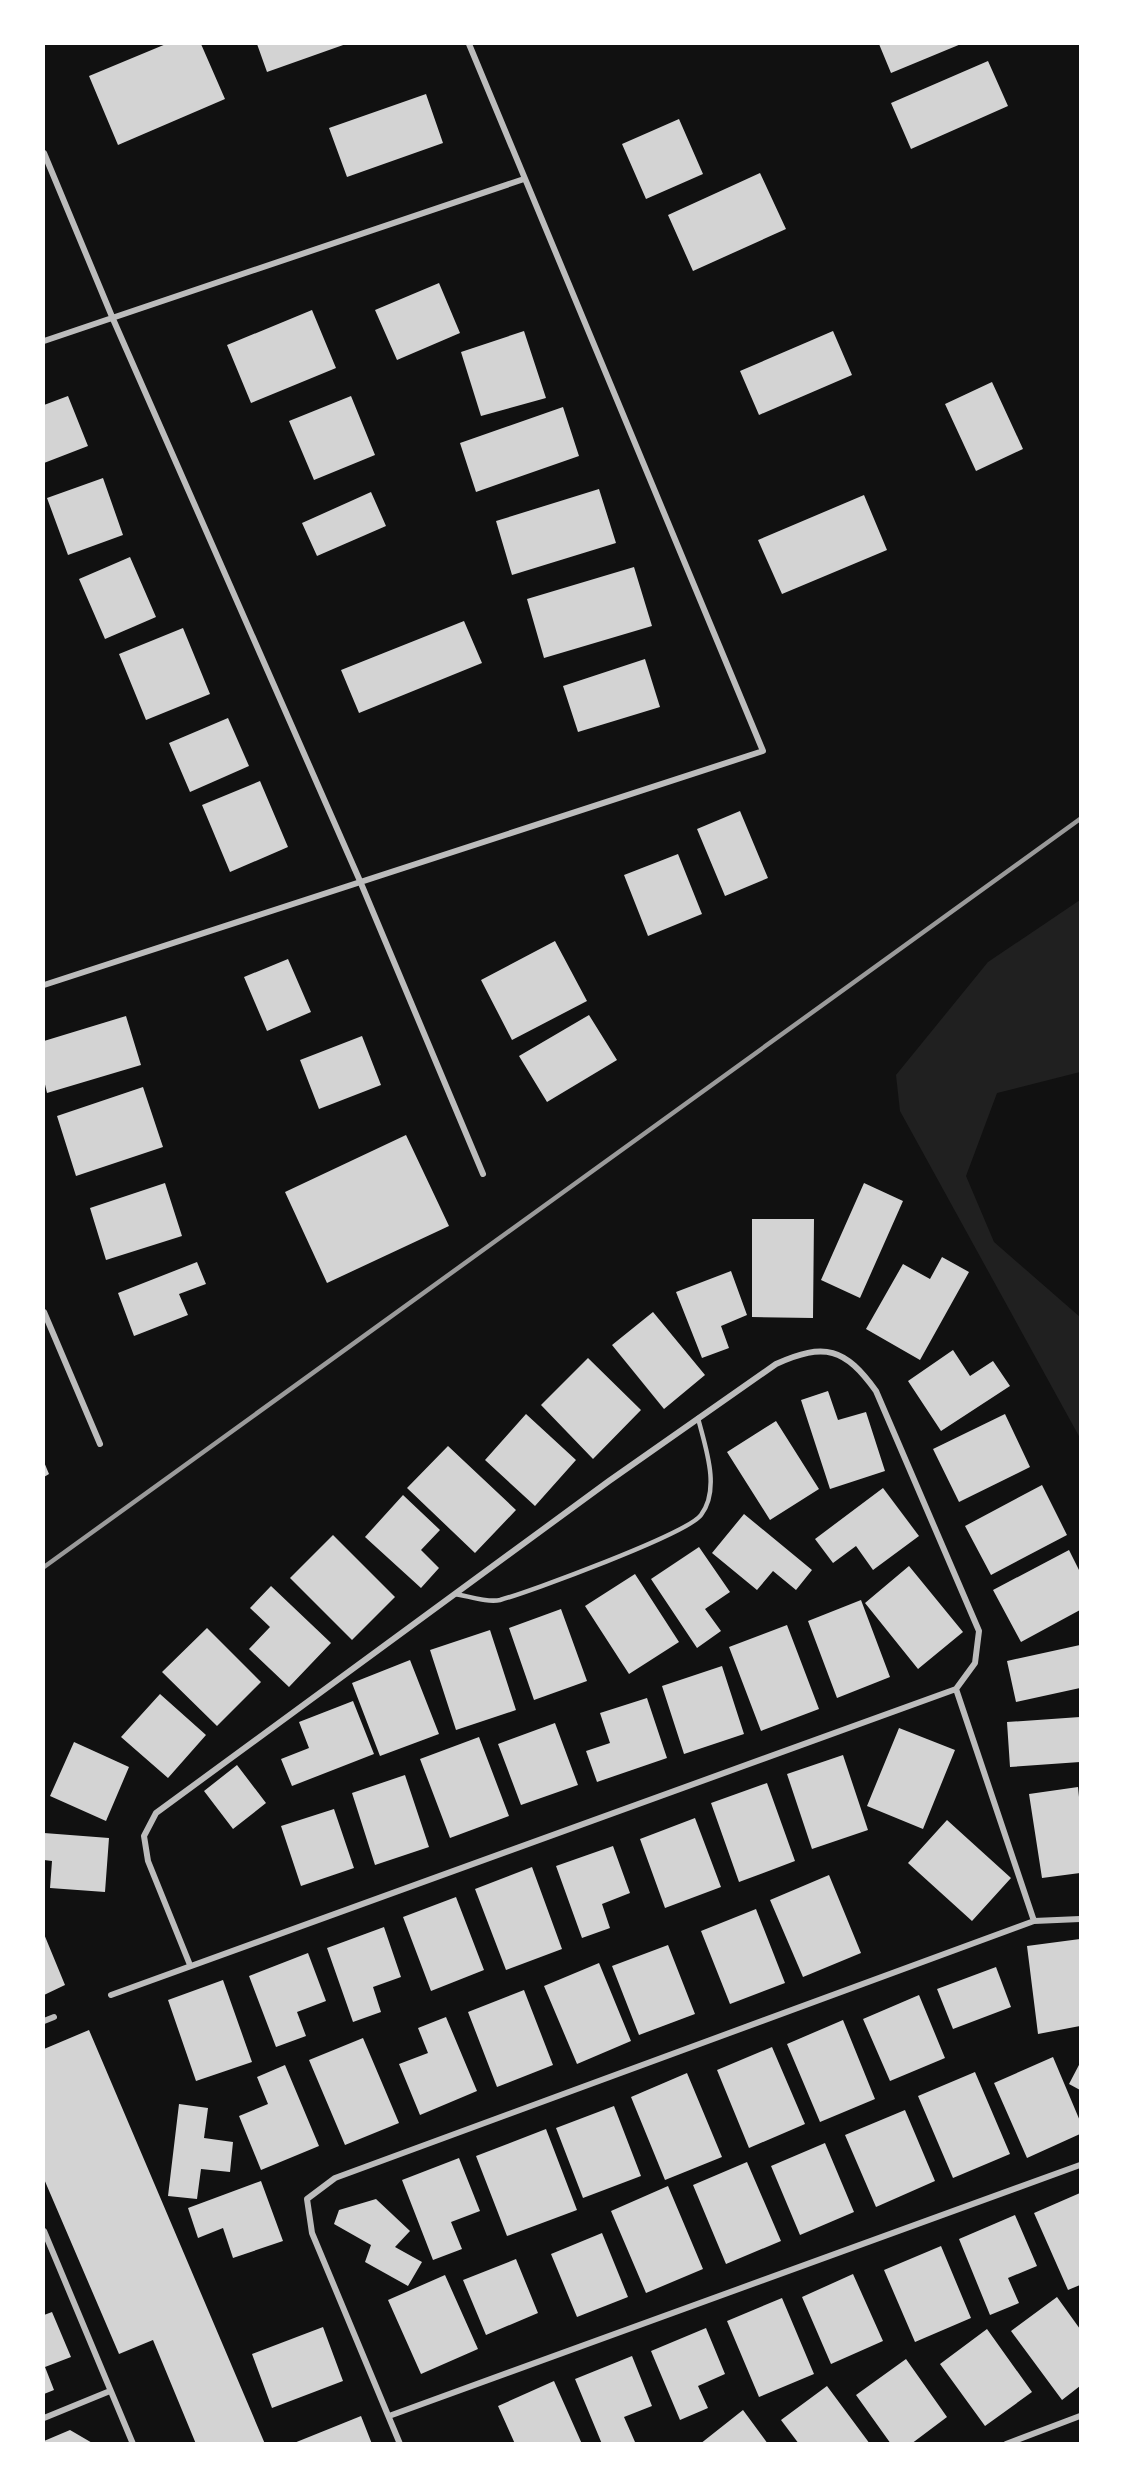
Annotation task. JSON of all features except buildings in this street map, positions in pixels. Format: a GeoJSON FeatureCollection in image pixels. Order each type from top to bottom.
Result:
{"type":"FeatureCollection","features":[{"type":"Feature","properties":{"kind":"street"},"geometry":{"type":"LineString","coordinates":[[44,985],[763,751],[469,44]]}},
{"type":"Feature","properties":{"kind":"street"},"geometry":{"type":"LineString","coordinates":[[44,153],[113,319],[360,881],[483,1174]]}},
{"type":"Feature","properties":{"kind":"street"},"geometry":{"type":"LineString","coordinates":[[44,341],[524,179]]}},
{"type":"Feature","properties":{"kind":"street"},"geometry":{"type":"LineString","coordinates":[[44,1312],[100,1444]]}},
{"type":"Feature","properties":{"kind":"street"},"geometry":{"type":"LineString","coordinates":[[111,1995],[956,1689],[975,1663],[978,1631],[876,1391],[859,1367],[834,1352],[803,1352],[776,1364],[455,1594],[156,1813],[144,1836],[148,1861],[190,1965]]}},
{"type":"Feature","properties":{"kind":"street"},"geometry":{"type":"LineString","coordinates":[[956,1689],[1034,1921]]}},
{"type":"Feature","properties":{"kind":"street"},"geometry":{"type":"LineString","coordinates":[[400,2444],[312,2233],[307,2199],[335,2178],[1034,1921],[1080,1919]]}},
{"type":"Feature","properties":{"kind":"street"},"geometry":{"type":"LineString","coordinates":[[44,2021],[54,2017]]}},
{"type":"Feature","properties":{"kind":"street"},"geometry":{"type":"LineString","coordinates":[[389,2416],[1080,2165]]}},
{"type":"Feature","properties":{"kind":"street"},"geometry":{"type":"LineString","coordinates":[[44,2231],[133,2444]]}},
{"type":"Feature","properties":{"kind":"street"},"geometry":{"type":"LineString","coordinates":[[44,2418],[110,2391]]}},
{"type":"Feature","properties":{"kind":"street"},"geometry":{"type":"LineString","coordinates":[[1005,2444],[1080,2416]]}},
{"type":"Feature","properties":{"kind":"lane"},"geometry":{"type":"LineString","coordinates":[[455,1594],[498,1600],[671,1534],[701,1516],[711,1492],[708,1455],[698,1419]]}},
{"type":"Feature","properties":{"kind":"shaded area"},"geometry":{"type":"Polygon","coordinates":[[[1080,900],[1080,1072],[997,1093],[966,1176],[994,1242],[1080,1317],[1080,1438],[900,1111],[896,1075],[988,962],[1080,900]]]}},
{"type":"Feature","properties":{"kind":"railway"},"geometry":{"type":"LineString","coordinates":[[44,1567],[1080,819]]}}]}
